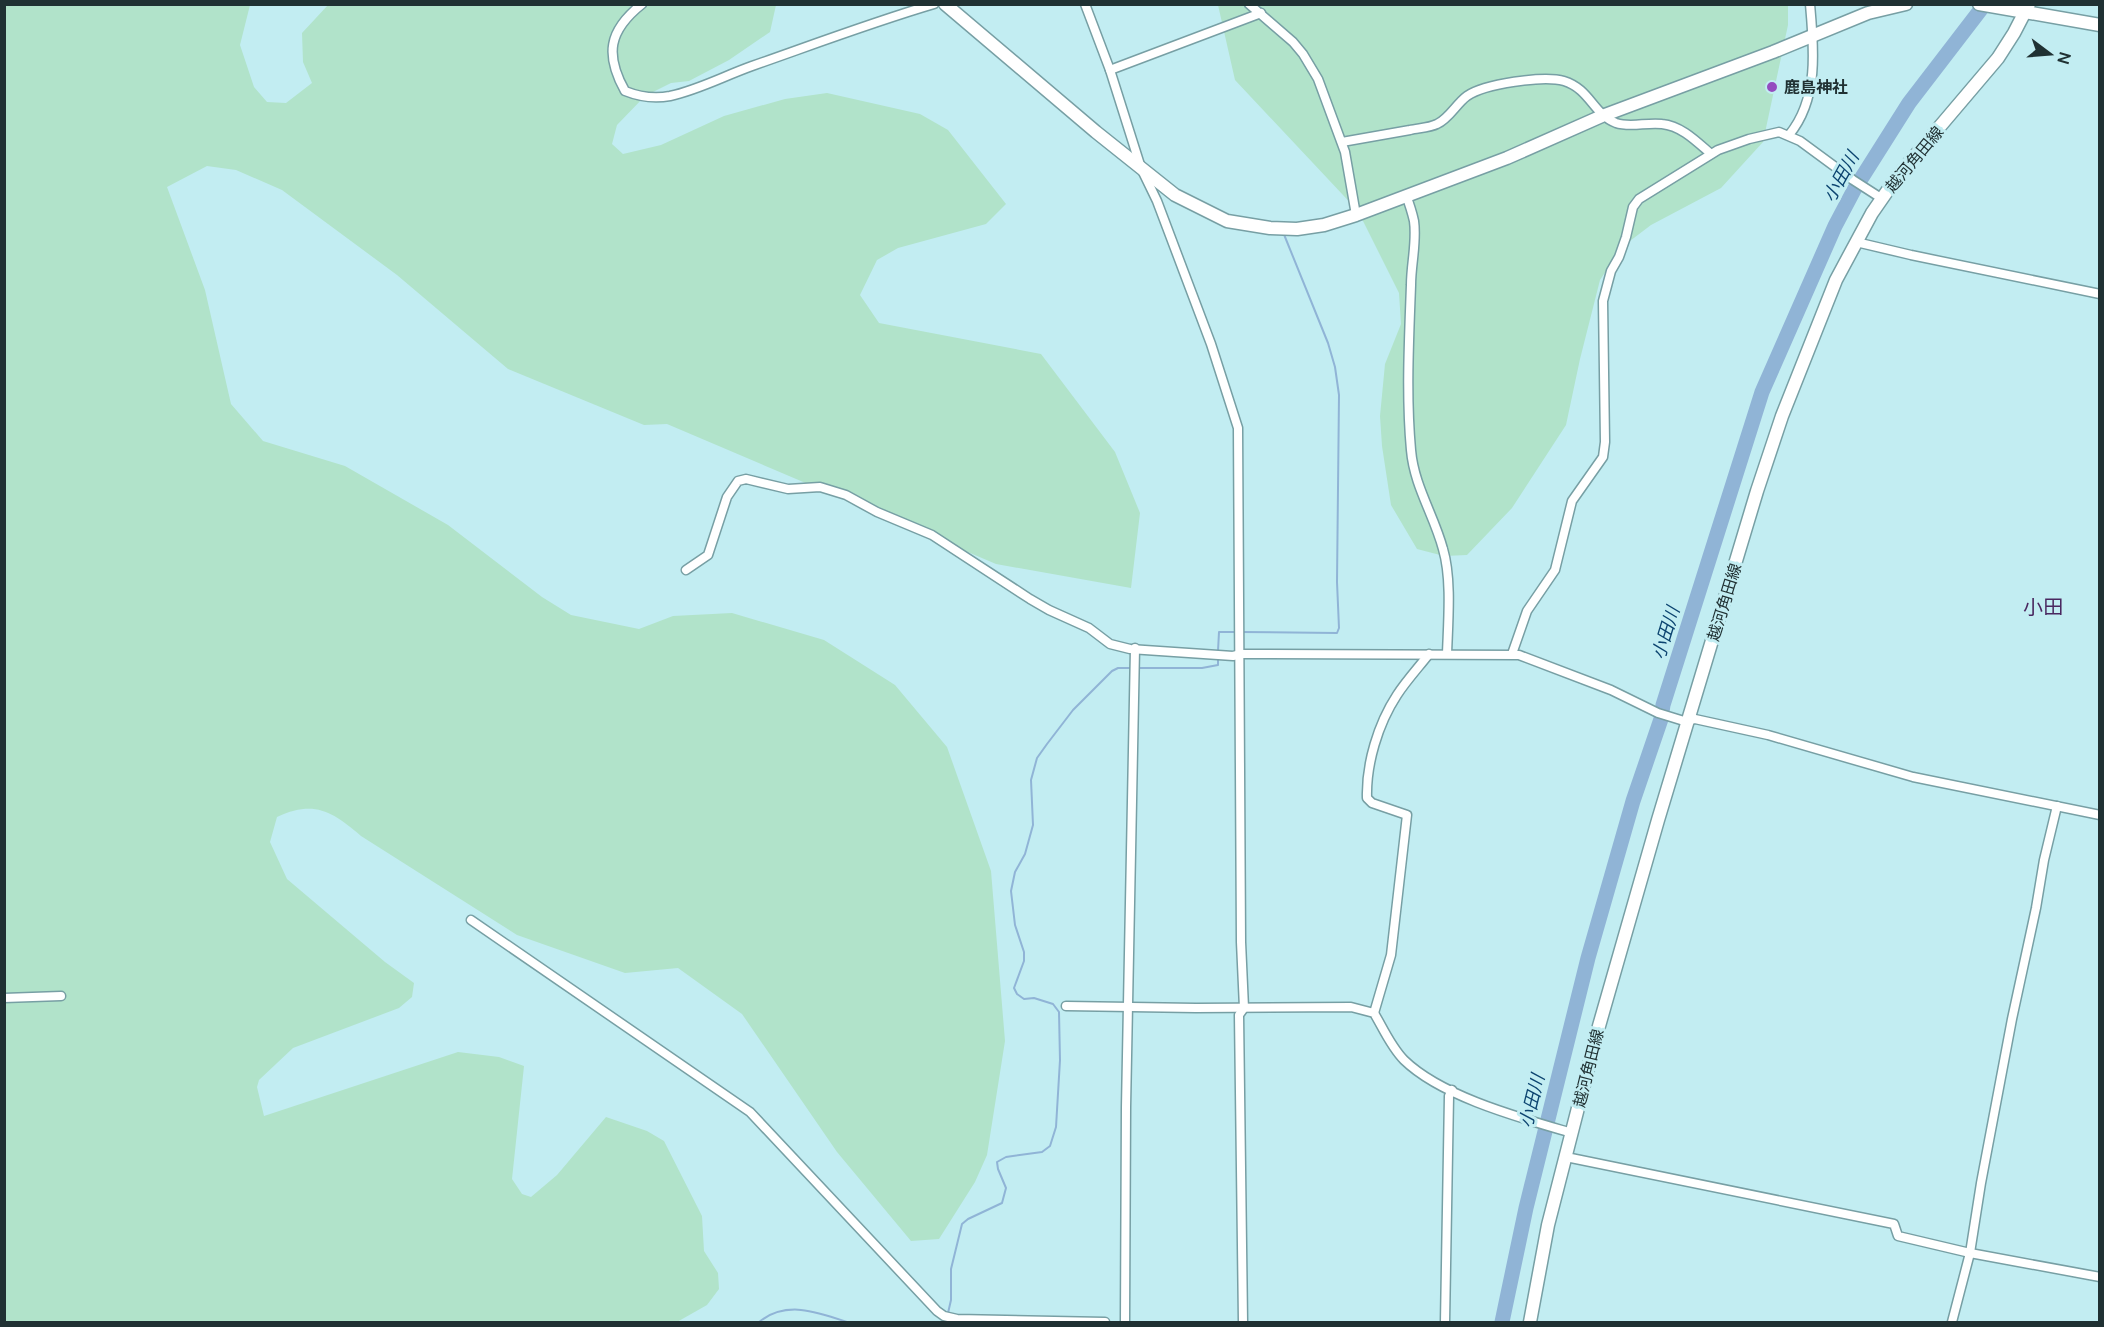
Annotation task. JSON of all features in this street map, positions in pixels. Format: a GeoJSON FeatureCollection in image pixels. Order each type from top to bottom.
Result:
{"type":"FeatureCollection","features":[{"type":"Feature","properties":{"kind":"main road"},"geometry":{"type":"LineString","coordinates":[[945,4],[1175,195],[1227,221],[1270,228],[1297,229],[1324,225],[1356,215],[1507,158],[1602,116],[1773,52],[1868,13],[1906,4]]}},
{"type":"Feature","properties":{"kind":"main road"},"geometry":{"type":"LineString","coordinates":[[1979,4],[2004,8],[2027,8],[2100,26]]}},
{"type":"Feature","properties":{"kind":"main road","name":"越河角田線"},"geometry":{"type":"LineString","coordinates":[[1530,1323],[1548,1225],[1599,1026],[1688,720],[1782,416],[1836,280],[1881,198],[1998,58],[2027,8]]}},
{"type":"Feature","properties":{"kind":"street"},"geometry":{"type":"LineString","coordinates":[[642,4],[614,36],[611,54],[614,68],[625,92],[649,97],[668,96],[692,90],[750,67],[934,4]]}},
{"type":"Feature","properties":{"kind":"street"},"geometry":{"type":"LineString","coordinates":[[1085,4],[1110,70],[1141,168],[1157,201],[1190,288],[1238,428],[1241,942],[1244,1008],[1239,1015],[1243,1323]]}},
{"type":"Feature","properties":{"kind":"street"},"geometry":{"type":"LineString","coordinates":[[1249,4],[1293,42],[1318,79],[1342,142],[1356,215]]}},
{"type":"Feature","properties":{"kind":"street"},"geometry":{"type":"LineString","coordinates":[[1790,135],[1799,123],[1810,94],[1813,35],[1810,4]]}},
{"type":"Feature","properties":{"kind":"street"},"geometry":{"type":"LineString","coordinates":[[1110,70],[1261,13]]}},
{"type":"Feature","properties":{"kind":"street"},"geometry":{"type":"LineString","coordinates":[[1342,142],[1437,124],[1444,120],[1466,97],[1478,90],[1522,80],[1543,78],[1562,80],[1575,85],[1589,96],[1602,116],[1621,124],[1662,124],[1675,127],[1712,154]]}},
{"type":"Feature","properties":{"kind":"street"},"geometry":{"type":"LineString","coordinates":[[1512,654],[1527,610],[1555,570],[1572,501],[1603,457],[1605,442],[1603,301],[1611,271],[1626,237],[1633,207],[1639,199],[1712,154],[1749,139],[1779,132],[1790,135],[1881,198]]}},
{"type":"Feature","properties":{"kind":"street"},"geometry":{"type":"LineString","coordinates":[[1407,195],[1414,222],[1409,357],[1411,449],[1413,468],[1421,495],[1443,549],[1447,565],[1447,654]]}},
{"type":"Feature","properties":{"kind":"street"},"geometry":{"type":"LineString","coordinates":[[1856,242],[2100,294]]}},
{"type":"Feature","properties":{"kind":"street"},"geometry":{"type":"LineString","coordinates":[[686,570],[708,555],[727,497],[738,481],[746,479],[789,489],[820,487],[846,495],[877,512],[932,535],[1049,610],[1089,628],[1110,644],[1233,656],[1240,654],[1519,655],[1684,721],[1695,719],[1768,735],[1913,777],[2100,815]]}},
{"type":"Feature","properties":{"kind":"street"},"geometry":{"type":"LineString","coordinates":[[1125,1323],[1132,711],[1135,648]]}},
{"type":"Feature","properties":{"kind":"street"},"geometry":{"type":"LineString","coordinates":[[1374,1013],[1391,955],[1407,815],[1372,803],[1368,798],[1367,788],[1373,752],[1383,720],[1397,695],[1429,654]]}},
{"type":"Feature","properties":{"kind":"street"},"geometry":{"type":"LineString","coordinates":[[1952,1323],[1970,1253],[2012,1019],[2057,806]]}},
{"type":"Feature","properties":{"kind":"street"},"geometry":{"type":"LineString","coordinates":[[471,920],[750,1112],[944,1316],[957,1319],[1105,1323]]}},
{"type":"Feature","properties":{"kind":"street"},"geometry":{"type":"LineString","coordinates":[[4,998],[61,996]]}},
{"type":"Feature","properties":{"kind":"street"},"geometry":{"type":"LineString","coordinates":[[1066,1006],[1351,1007],[1374,1013],[1402,1058],[1425,1077],[1510,1115],[1572,1133]]}},
{"type":"Feature","properties":{"kind":"street"},"geometry":{"type":"LineString","coordinates":[[1445,1323],[1449,1096],[1452,1090]]}},
{"type":"Feature","properties":{"kind":"street"},"geometry":{"type":"LineString","coordinates":[[1566,1157],[1893,1224],[1899,1236],[1970,1253],[2100,1277]]}},
{"type":"Feature","properties":{"kind":"green space"},"geometry":{"type":"Polygon","coordinates":[[[5,5],[250,5],[240,45],[254,87],[267,102],[286,103],[312,83],[303,62],[302,33],[328,5],[776,5],[770,32],[729,60],[689,81],[671,83],[645,96],[617,125],[612,144],[623,154],[661,145],[724,116],[785,99],[827,93],[920,114],[948,130],[1006,204],[986,224],[898,248],[877,260],[860,295],[879,323],[1041,354],[1115,452],[1140,513],[1131,588],[996,564],[667,424],[644,425],[508,369],[397,275],[282,190],[236,170],[207,166],[167,187],[205,290],[231,404],[263,441],[345,466],[448,525],[542,597],[571,615],[639,629],[673,616],[732,613],[824,640],[895,685],[947,747],[991,871],[1005,1041],[987,1155],[975,1182],[939,1239],[911,1241],[837,1152],[742,1014],[678,968],[625,973],[517,935],[361,836],[341,820],[322,811],[302,809],[277,817],[270,842],[287,879],[385,962],[414,983],[412,997],[399,1008],[293,1048],[259,1080],[257,1087],[264,1116],[458,1052],[499,1057],[524,1066],[512,1179],[522,1194],[531,1197],[557,1175],[606,1117],[647,1131],[664,1141],[702,1216],[704,1251],[718,1273],[719,1289],[707,1305],[677,1322],[5,1322],[5,5]]]}},
{"type":"Feature","properties":{"kind":"green space"},"geometry":{"type":"Polygon","coordinates":[[[1218,5],[1788,5],[1788,25],[1763,142],[1721,188],[1651,225],[1622,247],[1600,280],[1566,425],[1512,508],[1467,555],[1444,556],[1417,549],[1391,505],[1380,416],[1385,364],[1401,324],[1399,293],[1358,211],[1235,80],[1218,5]]]}},
{"type":"Feature","properties":{"kind":"waterway","name":"小田川"},"geometry":{"type":"LineString","coordinates":[[1502,1322],[1526,1208],[1588,958],[1633,801],[1661,719],[1663,705],[1762,392],[1835,226],[1854,190],[1909,103],[1985,4]]}},
{"type":"Feature","properties":{"kind":"waterway"},"geometry":{"type":"LineString","coordinates":[[1241,632],[1337,633],[1339,628],[1337,582],[1339,395],[1335,367],[1328,343],[1283,232]]}},
{"type":"Feature","properties":{"kind":"waterway"},"geometry":{"type":"LineString","coordinates":[[1218,651],[1219,632],[1236,632]]}},
{"type":"Feature","properties":{"kind":"waterway"},"geometry":{"type":"LineString","coordinates":[[948,1313],[951,1300],[951,1269],[962,1224],[1002,1203],[1006,1188],[997,1162],[1006,1157],[1042,1152],[1050,1146],[1056,1127],[1060,1060],[1059,1012],[1053,1004],[1034,998],[1024,999],[1017,994],[1014,988],[1024,961],[1024,952],[1015,925],[1011,891],[1015,872],[1025,854],[1033,825],[1031,780],[1037,758],[1073,710],[1112,671],[1118,668],[1202,668],[1218,665],[1218,657]]}},
{"type":"Feature","properties":{"kind":"waterway"},"geometry":{"type":"LineString","coordinates":[[759,1322],[769,1315],[791,1310],[814,1312],[847,1322]]}},
{"type":"Feature","properties":{"kind":"place","name":"鹿島神社"},"geometry":{"type":"Point","coordinates":[1772,87]}},
{"type":"Feature","properties":{"kind":"district","name":"小田"},"geometry":{"type":"Point","coordinates":[2043,607]}}]}
